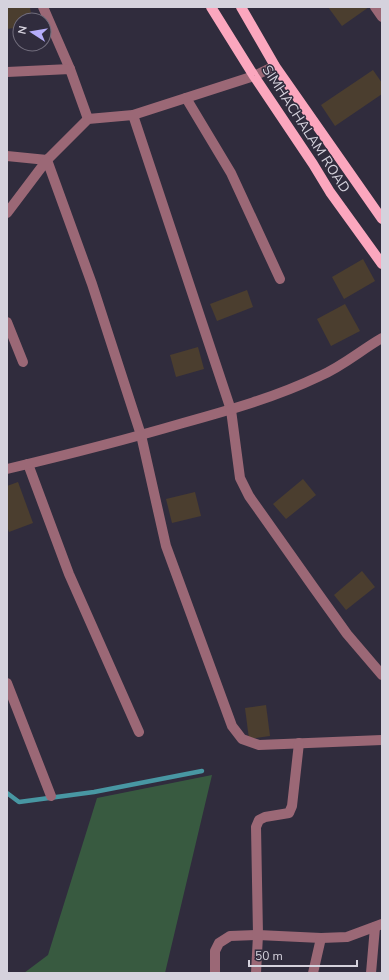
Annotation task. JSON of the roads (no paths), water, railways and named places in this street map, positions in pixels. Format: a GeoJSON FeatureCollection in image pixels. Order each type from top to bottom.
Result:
{"type":"FeatureCollection","features":[{"type":"Feature","properties":{"kind":"main road","name":"SIMHACHALAM ROAD"},"geometry":{"type":"LineString","coordinates":[[212,7],[254,76],[330,192],[382,264]]}},
{"type":"Feature","properties":{"kind":"main road"},"geometry":{"type":"LineString","coordinates":[[240,7],[275,66],[382,219]]}},
{"type":"Feature","properties":{"kind":"street"},"geometry":{"type":"LineString","coordinates":[[43,7],[70,69],[88,120]]}},
{"type":"Feature","properties":{"kind":"street"},"geometry":{"type":"LineString","coordinates":[[375,7],[382,17]]}},
{"type":"Feature","properties":{"kind":"street"},"geometry":{"type":"LineString","coordinates":[[7,213],[47,160],[88,120],[133,115],[254,76],[275,66]]}},
{"type":"Feature","properties":{"kind":"street"},"geometry":{"type":"LineString","coordinates":[[7,72],[70,69]]}},
{"type":"Feature","properties":{"kind":"street"},"geometry":{"type":"LineString","coordinates":[[186,98],[231,173],[280,279]]}},
{"type":"Feature","properties":{"kind":"street"},"geometry":{"type":"LineString","coordinates":[[133,115],[231,410],[240,478],[249,496],[347,634],[382,675]]}},
{"type":"Feature","properties":{"kind":"street"},"geometry":{"type":"LineString","coordinates":[[7,156],[47,160]]}},
{"type":"Feature","properties":{"kind":"street"},"geometry":{"type":"LineString","coordinates":[[47,160],[92,284],[142,435],[166,546],[232,726],[242,739],[259,745],[382,740]]}},
{"type":"Feature","properties":{"kind":"street"},"geometry":{"type":"LineString","coordinates":[[7,322],[23,362]]}},
{"type":"Feature","properties":{"kind":"street"},"geometry":{"type":"LineString","coordinates":[[7,469],[142,435],[275,396],[321,376],[346,362],[382,338]]}},
{"type":"Feature","properties":{"kind":"street"},"geometry":{"type":"LineString","coordinates":[[28,464],[69,574],[138,732]]}},
{"type":"Feature","properties":{"kind":"street"},"geometry":{"type":"LineString","coordinates":[[7,683],[51,796]]}},
{"type":"Feature","properties":{"kind":"street"},"geometry":{"type":"LineString","coordinates":[[256,973],[258,935],[256,827],[259,820],[265,817],[288,813],[292,806],[300,743]]}},
{"type":"Feature","properties":{"kind":"street"},"geometry":{"type":"LineString","coordinates":[[215,973],[215,951],[219,943],[230,936],[258,935],[321,938],[347,937],[379,925]]}},
{"type":"Feature","properties":{"kind":"street"},"geometry":{"type":"LineString","coordinates":[[371,973],[379,925]]}},
{"type":"Feature","properties":{"kind":"street"},"geometry":{"type":"LineString","coordinates":[[313,973],[321,938]]}},
{"type":"Feature","properties":{"kind":"waterway"},"geometry":{"type":"LineString","coordinates":[[7,793],[19,802],[94,792],[202,771]]}}]}
